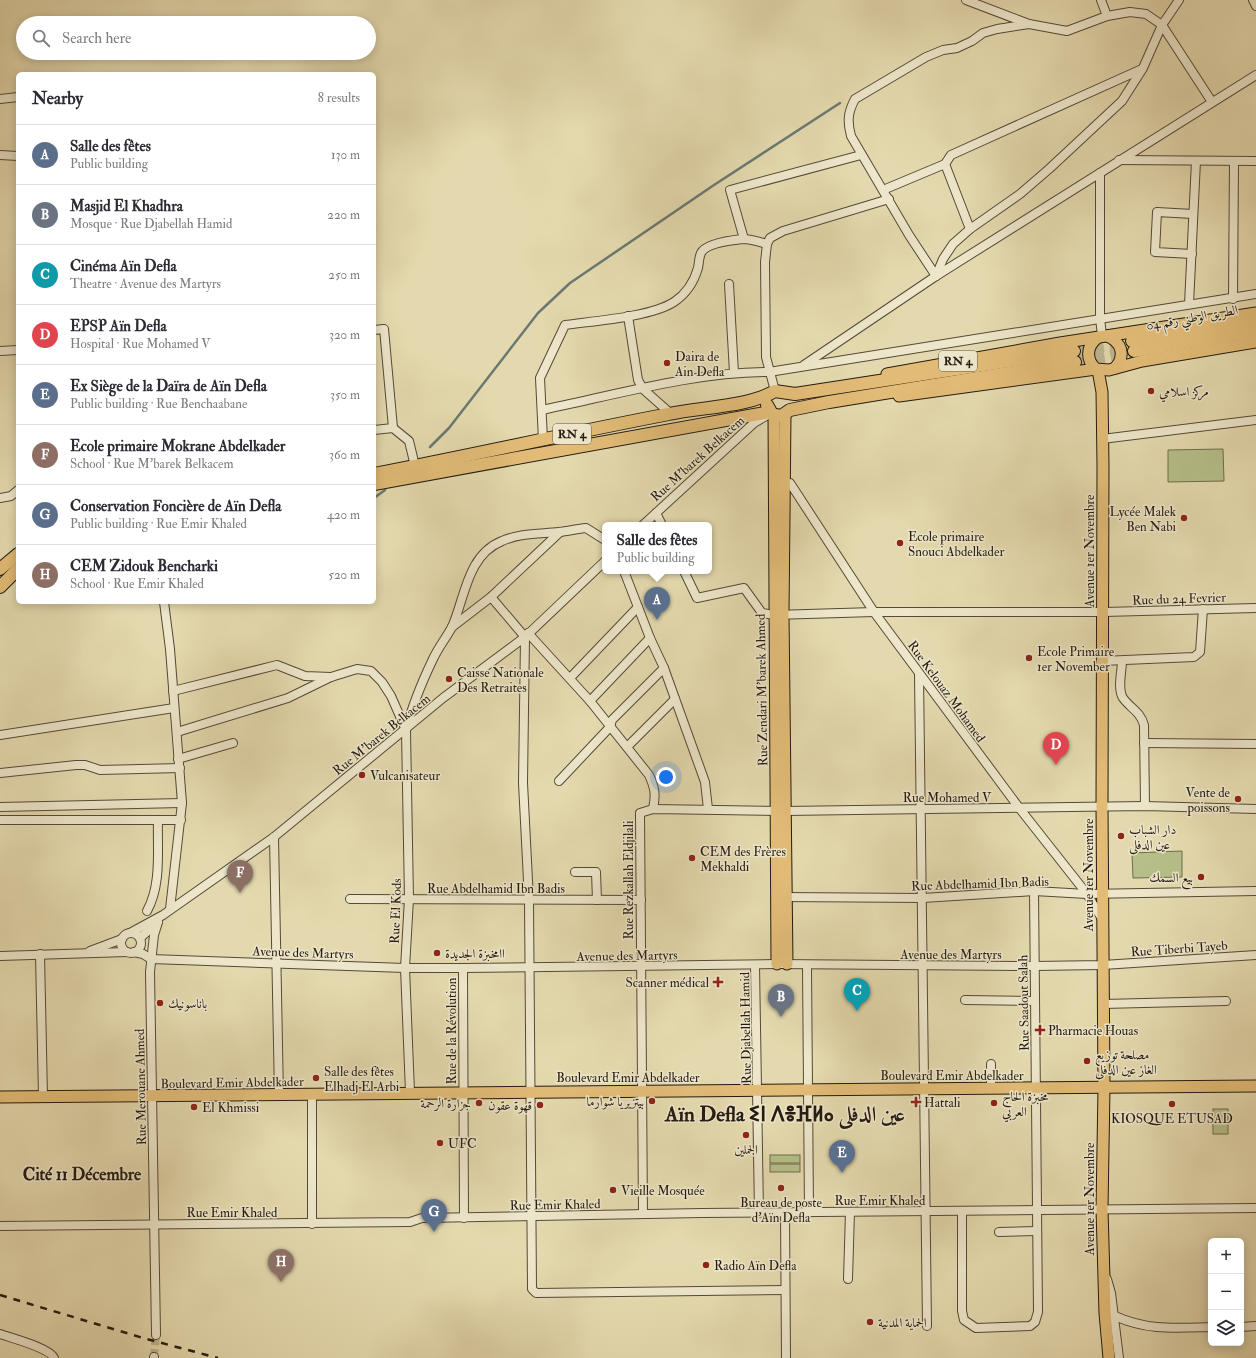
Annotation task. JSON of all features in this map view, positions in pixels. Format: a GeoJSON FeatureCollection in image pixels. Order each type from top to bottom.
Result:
{"type":"FeatureCollection","features":[{"type":"Feature","properties":{"kind":"highway","name":"الطريق الوطني رقم 04"},"geometry":{"type":"LineString","coordinates":[[1256,320],[1133,346],[1256,332]]}},
{"type":"Feature","properties":{"kind":"highway","name":"RN 4"},"geometry":{"type":"LineString","coordinates":[[376,474],[670,413],[755,400],[777,394],[1075,356],[778,413],[376,484]]}},
{"type":"Feature","properties":{"kind":"highway"},"geometry":{"type":"LineString","coordinates":[[777,394],[791,400],[778,413],[767,406],[777,394]]}},
{"type":"Feature","properties":{"kind":"highway"},"geometry":{"type":"LineString","coordinates":[[0,569],[16,556]]}},
{"type":"Feature","properties":{"kind":"highway"},"geometry":{"type":"LineString","coordinates":[[2,585],[16,571]]}},
{"type":"Feature","properties":{"kind":"main road","name":"RN 4"},"geometry":{"type":"LineString","coordinates":[[820,389],[862,379],[1060,343],[1256,313]]}},
{"type":"Feature","properties":{"kind":"main road"},"geometry":{"type":"LineString","coordinates":[[1113,369],[1119,363],[1122,352],[1117,342],[1102,337],[1090,345],[1088,354],[1091,363],[1097,370],[1113,369],[1142,361],[1256,342]]}},
{"type":"Feature","properties":{"kind":"main road","name":"Avenue 1er Novembre"},"geometry":{"type":"LineString","coordinates":[[1102,392],[1105,379],[1113,369]]}},
{"type":"Feature","properties":{"kind":"main road","name":"RN 4"},"geometry":{"type":"LineString","coordinates":[[829,402],[927,393],[1097,370]]}},
{"type":"Feature","properties":{"kind":"main road","name":"Avenue 1er Novembre"},"geometry":{"type":"LineString","coordinates":[[1097,370],[1102,392],[1104,612],[1102,661],[1104,1088],[1102,1209],[1103,1269],[1109,1358]]}},
{"type":"Feature","properties":{"kind":"main road"},"geometry":{"type":"LineString","coordinates":[[778,413],[782,964]]}},
{"type":"Feature","properties":{"kind":"main road","name":"Boulevard Emir Abdelkader"},"geometry":{"type":"LineString","coordinates":[[0,1097],[279,1096],[410,1092],[463,1094],[530,1091],[924,1088],[1036,1089],[1256,1086]]}},
{"type":"Feature","properties":{"kind":"street"},"geometry":{"type":"LineString","coordinates":[[966,0],[1028,24],[1067,31],[1108,16],[1130,12],[1146,14],[1162,25],[1212,102]]}},
{"type":"Feature","properties":{"kind":"street"},"geometry":{"type":"LineString","coordinates":[[1101,0],[1108,16]]}},
{"type":"Feature","properties":{"kind":"street"},"geometry":{"type":"LineString","coordinates":[[936,276],[948,252],[970,229],[1020,194],[1122,101],[1143,68],[1162,25],[1179,0]]}},
{"type":"Feature","properties":{"kind":"street"},"geometry":{"type":"LineString","coordinates":[[1253,0],[1256,6]]}},
{"type":"Feature","properties":{"kind":"street"},"geometry":{"type":"LineString","coordinates":[[936,276],[851,136],[847,122],[850,109],[855,99],[926,57],[943,50],[962,46],[983,33],[1028,24]]}},
{"type":"Feature","properties":{"kind":"street"},"geometry":{"type":"LineString","coordinates":[[883,190],[945,164],[951,155],[1143,68]]}},
{"type":"Feature","properties":{"kind":"street"},"geometry":{"type":"LineString","coordinates":[[801,367],[936,276],[1256,75]]}},
{"type":"Feature","properties":{"kind":"street"},"geometry":{"type":"LineString","coordinates":[[0,99],[16,97]]}},
{"type":"Feature","properties":{"kind":"street"},"geometry":{"type":"LineString","coordinates":[[744,239],[730,190],[861,154]]}},
{"type":"Feature","properties":{"kind":"street"},"geometry":{"type":"LineString","coordinates":[[0,155],[16,156]]}},
{"type":"Feature","properties":{"kind":"street"},"geometry":{"type":"LineString","coordinates":[[1119,160],[1256,161]]}},
{"type":"Feature","properties":{"kind":"street"},"geometry":{"type":"LineString","coordinates":[[1189,304],[1196,161]]}},
{"type":"Feature","properties":{"kind":"street"},"geometry":{"type":"LineString","coordinates":[[1233,299],[1234,161]]}},
{"type":"Feature","properties":{"kind":"street"},"geometry":{"type":"LineString","coordinates":[[945,164],[970,229]]}},
{"type":"Feature","properties":{"kind":"street"},"geometry":{"type":"LineString","coordinates":[[1100,173],[1100,318],[1102,337]]}},
{"type":"Feature","properties":{"kind":"street"},"geometry":{"type":"LineString","coordinates":[[777,394],[769,372],[766,357],[765,262],[767,244],[770,238],[783,231],[889,199]]}},
{"type":"Feature","properties":{"kind":"street"},"geometry":{"type":"LineString","coordinates":[[1192,254],[1155,252],[1157,212],[1193,214]]}},
{"type":"Feature","properties":{"kind":"street"},"geometry":{"type":"LineString","coordinates":[[543,440],[540,378],[565,325],[628,316],[673,303],[685,293],[697,271],[701,253],[707,247],[722,242],[744,239],[767,244]]}},
{"type":"Feature","properties":{"kind":"street"},"geometry":{"type":"LineString","coordinates":[[730,284],[734,373]]}},
{"type":"Feature","properties":{"kind":"street"},"geometry":{"type":"LineString","coordinates":[[542,410],[708,376],[734,373],[769,372],[1100,318],[1189,304],[1233,299],[1256,294]]}},
{"type":"Feature","properties":{"kind":"street"},"geometry":{"type":"LineString","coordinates":[[628,316],[638,380],[643,389],[670,413]]}},
{"type":"Feature","properties":{"kind":"street"},"geometry":{"type":"LineString","coordinates":[[376,330],[384,329],[393,428]]}},
{"type":"Feature","properties":{"kind":"street"},"geometry":{"type":"LineString","coordinates":[[0,351],[16,350]]}},
{"type":"Feature","properties":{"kind":"street","name":"Rue M'barek Belkacem"},"geometry":{"type":"LineString","coordinates":[[646,522],[754,423],[778,413]]}},
{"type":"Feature","properties":{"kind":"street"},"geometry":{"type":"LineString","coordinates":[[1102,439],[1256,420]]}},
{"type":"Feature","properties":{"kind":"street"},"geometry":{"type":"LineString","coordinates":[[376,430],[393,428],[409,441],[415,466]]}},
{"type":"Feature","properties":{"kind":"street","name":"Rue Kelouaz Mohamed"},"geometry":{"type":"LineString","coordinates":[[779,484],[790,484],[874,612],[1020,809],[1087,894],[1103,919]]}},
{"type":"Feature","properties":{"kind":"street"},"geometry":{"type":"LineString","coordinates":[[0,498],[11,496],[16,492]]}},
{"type":"Feature","properties":{"kind":"street"},"geometry":{"type":"LineString","coordinates":[[656,512],[661,522]]}},
{"type":"Feature","properties":{"kind":"street"},"geometry":{"type":"LineString","coordinates":[[406,730],[412,708],[433,658],[452,627],[469,578],[477,562],[486,551],[501,541],[527,534],[560,532],[586,528],[602,538]]}},
{"type":"Feature","properties":{"kind":"street"},"geometry":{"type":"LineString","coordinates":[[452,627],[491,597],[560,532]]}},
{"type":"Feature","properties":{"kind":"street","name":"Rue M'barek Belkacem"},"geometry":{"type":"LineString","coordinates":[[130,932],[163,915],[274,837],[406,730],[443,698],[526,635],[602,564]]}},
{"type":"Feature","properties":{"kind":"street"},"geometry":{"type":"LineString","coordinates":[[625,574],[676,699],[705,782],[708,810]]}},
{"type":"Feature","properties":{"kind":"street"},"geometry":{"type":"LineString","coordinates":[[685,574],[697,598],[744,588],[762,613],[779,614]]}},
{"type":"Feature","properties":{"kind":"street"},"geometry":{"type":"LineString","coordinates":[[2,585],[16,579]]}},
{"type":"Feature","properties":{"kind":"street"},"geometry":{"type":"LineString","coordinates":[[491,597],[526,635],[570,678],[649,775],[655,788],[653,809]]}},
{"type":"Feature","properties":{"kind":"street"},"geometry":{"type":"LineString","coordinates":[[164,604],[170,649],[182,803],[170,909]]}},
{"type":"Feature","properties":{"kind":"street"},"geometry":{"type":"LineString","coordinates":[[570,678],[638,607]]}},
{"type":"Feature","properties":{"kind":"street"},"geometry":{"type":"LineString","coordinates":[[1102,661],[1194,657],[1200,652],[1203,608]]}},
{"type":"Feature","properties":{"kind":"street","name":"Rue du 24 Fevrier"},"geometry":{"type":"LineString","coordinates":[[779,614],[874,612],[1104,612],[1203,608],[1256,608]]}},
{"type":"Feature","properties":{"kind":"street"},"geometry":{"type":"LineString","coordinates":[[526,635],[523,783],[529,900],[532,1289],[536,1293],[786,1290]]}},
{"type":"Feature","properties":{"kind":"street"},"geometry":{"type":"LineString","coordinates":[[590,701],[650,638]]}},
{"type":"Feature","properties":{"kind":"street"},"geometry":{"type":"LineString","coordinates":[[1122,660],[1121,690],[1123,697],[1141,716],[1144,725],[1145,806]]}},
{"type":"Feature","properties":{"kind":"street"},"geometry":{"type":"LineString","coordinates":[[173,691],[277,665],[304,676],[332,677]]}},
{"type":"Feature","properties":{"kind":"street"},"geometry":{"type":"LineString","coordinates":[[559,781],[610,727],[612,720],[664,668]]}},
{"type":"Feature","properties":{"kind":"street"},"geometry":{"type":"LineString","coordinates":[[177,732],[288,698],[332,677],[357,669],[371,671],[382,682],[391,696],[406,730]]}},
{"type":"Feature","properties":{"kind":"street"},"geometry":{"type":"LineString","coordinates":[[919,674],[924,965],[927,1326]]}},
{"type":"Feature","properties":{"kind":"street"},"geometry":{"type":"LineString","coordinates":[[627,747],[676,699]]}},
{"type":"Feature","properties":{"kind":"street"},"geometry":{"type":"LineString","coordinates":[[0,735],[174,708]]}},
{"type":"Feature","properties":{"kind":"street","name":"Rue El Kods"},"geometry":{"type":"LineString","coordinates":[[406,730],[409,899],[405,968],[410,1092]]}},
{"type":"Feature","properties":{"kind":"street"},"geometry":{"type":"LineString","coordinates":[[1144,743],[1256,744]]}},
{"type":"Feature","properties":{"kind":"street"},"geometry":{"type":"LineString","coordinates":[[178,759],[233,744]]}},
{"type":"Feature","properties":{"kind":"street"},"geometry":{"type":"LineString","coordinates":[[0,773],[76,765],[85,765],[100,770],[180,768]]}},
{"type":"Feature","properties":{"kind":"street"},"geometry":{"type":"LineString","coordinates":[[0,807],[182,803]]}},
{"type":"Feature","properties":{"kind":"street","name":"Rue Mohamed V"},"geometry":{"type":"LineString","coordinates":[[640,813],[653,809],[781,811],[1020,809],[1102,806],[1256,809]]}},
{"type":"Feature","properties":{"kind":"street","name":"Rue Rezkallah Eldjilali"},"geometry":{"type":"LineString","coordinates":[[640,813],[643,1214]]}},
{"type":"Feature","properties":{"kind":"street"},"geometry":{"type":"LineString","coordinates":[[0,820],[181,820]]}},
{"type":"Feature","properties":{"kind":"street"},"geometry":{"type":"LineString","coordinates":[[147,911],[154,891],[157,874],[158,820]]}},
{"type":"Feature","properties":{"kind":"street"},"geometry":{"type":"LineString","coordinates":[[274,837],[279,1096]]}},
{"type":"Feature","properties":{"kind":"street"},"geometry":{"type":"LineString","coordinates":[[575,872],[596,872],[597,900]]}},
{"type":"Feature","properties":{"kind":"street","name":"Rue Abdelhamid Ibn Badis"},"geometry":{"type":"LineString","coordinates":[[781,897],[923,898],[1034,891],[1102,894],[1256,891]]}},
{"type":"Feature","properties":{"kind":"street","name":"Rue Saadout Salah"},"geometry":{"type":"LineString","coordinates":[[962,1212],[962,1311],[964,1320],[972,1327],[976,1328],[1027,1328],[1035,1322],[1038,1316],[1034,891]]}},
{"type":"Feature","properties":{"kind":"street","name":"Rue Abdelhamid Ibn Badis"},"geometry":{"type":"LineString","coordinates":[[350,899],[641,900]]}},
{"type":"Feature","properties":{"kind":"street","name":"Rue M'barek Belkacem"},"geometry":{"type":"LineString","coordinates":[[141,939],[163,915]]}},
{"type":"Feature","properties":{"kind":"street","name":"Rue Merouane Ahmed"},"geometry":{"type":"LineString","coordinates":[[156,1335],[151,1097],[151,959],[158,922]]}},
{"type":"Feature","properties":{"kind":"street"},"geometry":{"type":"LineString","coordinates":[[80,954],[108,946],[122,939],[130,932],[136,934],[141,939],[151,959]]}},
{"type":"Feature","properties":{"kind":"street"},"geometry":{"type":"LineString","coordinates":[[122,939],[122,947],[131,952]]}},
{"type":"Feature","properties":{"kind":"street"},"geometry":{"type":"LineString","coordinates":[[0,956],[131,952],[140,948],[141,939]]}},
{"type":"Feature","properties":{"kind":"street","name":"Avenue des Martyrs"},"geometry":{"type":"LineString","coordinates":[[131,952],[143,954],[151,959],[405,968],[640,967],[782,964],[1034,966],[1103,965]]}},
{"type":"Feature","properties":{"kind":"street"},"geometry":{"type":"LineString","coordinates":[[40,954],[42,1097]]}},
{"type":"Feature","properties":{"kind":"street","name":"Rue Tiberbi Tayeb"},"geometry":{"type":"LineString","coordinates":[[1103,965],[1256,955]]}},
{"type":"Feature","properties":{"kind":"street","name":"Rue Djabellah Hamid"},"geometry":{"type":"LineString","coordinates":[[755,965],[759,1213]]}},
{"type":"Feature","properties":{"kind":"street"},"geometry":{"type":"LineString","coordinates":[[807,965],[808,1212]]}},
{"type":"Feature","properties":{"kind":"street","name":"Rue de la Révolution"},"geometry":{"type":"LineString","coordinates":[[463,968],[464,1218]]}},
{"type":"Feature","properties":{"kind":"street"},"geometry":{"type":"LineString","coordinates":[[964,1000],[1035,1001]]}},
{"type":"Feature","properties":{"kind":"street"},"geometry":{"type":"LineString","coordinates":[[1103,1004],[1226,1001]]}},
{"type":"Feature","properties":{"kind":"street"},"geometry":{"type":"LineString","coordinates":[[991,1089],[992,1064]]}},
{"type":"Feature","properties":{"kind":"street"},"geometry":{"type":"LineString","coordinates":[[312,1095],[312,1224]]}},
{"type":"Feature","properties":{"kind":"street","name":"Rue Emir Khaled"},"geometry":{"type":"LineString","coordinates":[[0,1226],[312,1224],[410,1222],[422,1218],[643,1214],[1256,1208]]}},
{"type":"Feature","properties":{"kind":"street"},"geometry":{"type":"LineString","coordinates":[[785,1212],[786,1358]]}},
{"type":"Feature","properties":{"kind":"street"},"geometry":{"type":"LineString","coordinates":[[848,1279],[850,1212]]}},
{"type":"Feature","properties":{"kind":"street"},"geometry":{"type":"LineString","coordinates":[[999,1232],[1037,1231]]}},
{"type":"Feature","properties":{"kind":"street"},"geometry":{"type":"LineString","coordinates":[[1103,1269],[1111,1293],[1119,1358]]}},
{"type":"Feature","properties":{"kind":"street"},"geometry":{"type":"LineString","coordinates":[[1115,1316],[1142,1326],[1162,1328],[1208,1327]]}},
{"type":"Feature","properties":{"kind":"street"},"geometry":{"type":"LineString","coordinates":[[1244,1327],[1256,1326]]}},
{"type":"Feature","properties":{"kind":"street"},"geometry":{"type":"LineString","coordinates":[[0,1334],[45,1350],[53,1355],[54,1358]]}},
{"type":"Feature","properties":{"kind":"green space"},"geometry":{"type":"Polygon","coordinates":[[[1223,449],[1224,481],[1168,482],[1168,450],[1223,449]]]}},
{"type":"Feature","properties":{"kind":"green space"},"geometry":{"type":"Polygon","coordinates":[[[1182,851],[1182,877],[1133,878],[1132,853],[1182,851]]]}},
{"type":"Feature","properties":{"kind":"green space"},"geometry":{"type":"Polygon","coordinates":[[[1213,1109],[1228,1109],[1228,1134],[1213,1134],[1213,1109]]]}},
{"type":"Feature","properties":{"kind":"green space"},"geometry":{"type":"Polygon","coordinates":[[[770,1155],[800,1155],[800,1163],[770,1163],[770,1155]]]}},
{"type":"Feature","properties":{"kind":"green space"},"geometry":{"type":"Polygon","coordinates":[[[770,1164],[800,1164],[800,1172],[770,1172],[770,1164]]]}},
{"type":"Feature","properties":{"kind":"waterway"},"geometry":{"type":"LineString","coordinates":[[430,447],[449,428],[538,313],[570,283],[714,185],[840,103]]}},
{"type":"Feature","properties":{"kind":"waterway"},"geometry":{"type":"LineString","coordinates":[[376,497],[385,490]]}},
{"type":"Feature","properties":{"kind":"tunnel"},"geometry":{"type":"LineString","coordinates":[[1074,351],[1132,341]]}},
{"type":"Feature","properties":{"kind":"tunnel"},"geometry":{"type":"LineString","coordinates":[[1075,362],[1131,352]]}},
{"type":"Feature","properties":{"kind":"tunnel"},"geometry":{"type":"LineString","coordinates":[[154,1357],[156,1335]]}},
{"type":"Feature","properties":{"kind":"railway"},"geometry":{"type":"LineString","coordinates":[[0,1295],[143,1338],[218,1358]]}},
{"type":"Feature","properties":{"kind":"place","name":"Daira de Ain Defla"},"geometry":{"type":"Point","coordinates":[667,363]}},
{"type":"Feature","properties":{"kind":"place","name":"مركز اسلامي"},"geometry":{"type":"Point","coordinates":[1151,391]}},
{"type":"Feature","properties":{"kind":"place","name":"Lycée Malek Ben Nabi"},"geometry":{"type":"Point","coordinates":[1184,518]}},
{"type":"Feature","properties":{"kind":"place","name":"Ecole primaire Snouci Abdelkader"},"geometry":{"type":"Point","coordinates":[900,543]}},
{"type":"Feature","properties":{"kind":"place","name":"Salle des fêtes"},"geometry":{"type":"Point","coordinates":[657,620]}},
{"type":"Feature","properties":{"kind":"place","name":"Ecole Primaire 1er November"},"geometry":{"type":"Point","coordinates":[1029,658]}},
{"type":"Feature","properties":{"kind":"place","name":"Caisse Nationale Des Retraites"},"geometry":{"type":"Point","coordinates":[449,679]}},
{"type":"Feature","properties":{"kind":"place","name":"EPSP Aïn Defla"},"geometry":{"type":"Point","coordinates":[1056,765]}},
{"type":"Feature","properties":{"kind":"place","name":"Vulcanisateur"},"geometry":{"type":"Point","coordinates":[362,775]}},
{"type":"Feature","properties":{"kind":"place","name":"Vente de poissons"},"geometry":{"type":"Point","coordinates":[1238,799]}},
{"type":"Feature","properties":{"kind":"place","name":"دار الشباب عين الدفلى"},"geometry":{"type":"Point","coordinates":[1121,836]}},
{"type":"Feature","properties":{"kind":"place","name":"CEM des Frères Mekhaldi"},"geometry":{"type":"Point","coordinates":[692,858]}},
{"type":"Feature","properties":{"kind":"place","name":"بيع السمك"},"geometry":{"type":"Point","coordinates":[1201,877]}},
{"type":"Feature","properties":{"kind":"place","name":"Ecole primaire Mokrane Abdelkader"},"geometry":{"type":"Point","coordinates":[240,893]}},
{"type":"Feature","properties":{"kind":"place","name":"اامخبزة الجديدة"},"geometry":{"type":"Point","coordinates":[437,953]}},
{"type":"Feature","properties":{"kind":"place","name":"Scanner médical"},"geometry":{"type":"Point","coordinates":[718,982]}},
{"type":"Feature","properties":{"kind":"place","name":"باناسونيك"},"geometry":{"type":"Point","coordinates":[160,1003]}},
{"type":"Feature","properties":{"kind":"place","name":"Cinéma Aïn Defla"},"geometry":{"type":"Point","coordinates":[857,1011]}},
{"type":"Feature","properties":{"kind":"place","name":"Masjid El Khadhra"},"geometry":{"type":"Point","coordinates":[781,1017]}},
{"type":"Feature","properties":{"kind":"place","name":"Pharmacie Houas"},"geometry":{"type":"Point","coordinates":[1040,1030]}},
{"type":"Feature","properties":{"kind":"place","name":"مصلحة توزيع الغاز عين الدفلى"},"geometry":{"type":"Point","coordinates":[1087,1061]}},
{"type":"Feature","properties":{"kind":"place","name":"Salle des fêtes Elhadj El Arbi"},"geometry":{"type":"Point","coordinates":[316,1078]}},
{"type":"Feature","properties":{"kind":"place","name":"بيتزيريا شوارما"},"geometry":{"type":"Point","coordinates":[652,1101]}},
{"type":"Feature","properties":{"kind":"place","name":"Hattali"},"geometry":{"type":"Point","coordinates":[916,1102]}},
{"type":"Feature","properties":{"kind":"place","name":"جزارة الرحمة"},"geometry":{"type":"Point","coordinates":[479,1103]}},
{"type":"Feature","properties":{"kind":"place","name":"مخبزة الحاج العربي"},"geometry":{"type":"Point","coordinates":[994,1103]}},
{"type":"Feature","properties":{"kind":"place","name":"KIOSQUE ETUSAD"},"geometry":{"type":"Point","coordinates":[1172,1104]}},
{"type":"Feature","properties":{"kind":"place","name":"قهوة عقون"},"geometry":{"type":"Point","coordinates":[540,1105]}},
{"type":"Feature","properties":{"kind":"place","name":"El Khmissi"},"geometry":{"type":"Point","coordinates":[194,1107]}},
{"type":"Feature","properties":{"kind":"place","name":"الجملين"},"geometry":{"type":"Point","coordinates":[746,1135]}},
{"type":"Feature","properties":{"kind":"place","name":"UFC"},"geometry":{"type":"Point","coordinates":[440,1143]}},
{"type":"Feature","properties":{"kind":"place","name":"Ex Siège de la Daïra de Aïn Defla"},"geometry":{"type":"Point","coordinates":[842,1173]}},
{"type":"Feature","properties":{"kind":"place","name":"Bureau de poste d'Aïn Defla"},"geometry":{"type":"Point","coordinates":[781,1188]}},
{"type":"Feature","properties":{"kind":"place","name":"Vieille Mosquée"},"geometry":{"type":"Point","coordinates":[613,1190]}},
{"type":"Feature","properties":{"kind":"place","name":"Conservation Foncière de Aïn Defla"},"geometry":{"type":"Point","coordinates":[434,1232]}},
{"type":"Feature","properties":{"kind":"place","name":"Radio Aïn Defla"},"geometry":{"type":"Point","coordinates":[706,1265]}},
{"type":"Feature","properties":{"kind":"place","name":"CEM Zidouk Bencharki"},"geometry":{"type":"Point","coordinates":[281,1282]}},
{"type":"Feature","properties":{"kind":"place","name":"الحماية المدنية"},"geometry":{"type":"Point","coordinates":[870,1322]}},
{"type":"Feature","properties":{"kind":"district","name":"Aïn Defla ⵉⵏ ⴷⴻⴼⵍⴰ عين الدفلى"},"geometry":{"type":"Point","coordinates":[785,1114]}},
{"type":"Feature","properties":{"kind":"district","name":"Cité 11 Décembre"},"geometry":{"type":"Point","coordinates":[82,1174]}}]}
